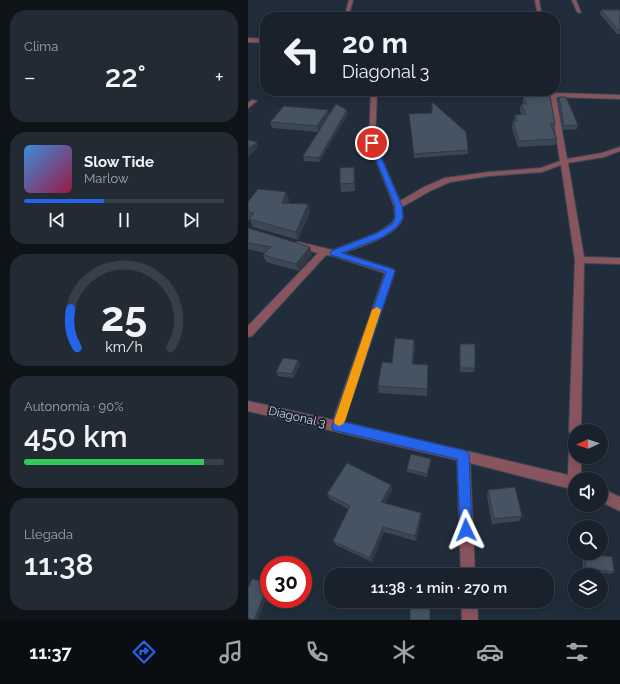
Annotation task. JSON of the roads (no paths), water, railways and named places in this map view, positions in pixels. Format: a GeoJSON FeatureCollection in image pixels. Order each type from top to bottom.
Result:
{"type":"FeatureCollection","features":[{"type":"Feature","properties":{"kind":"street"},"geometry":{"type":"LineString","coordinates":[[348,12],[351,0]]}},
{"type":"Feature","properties":{"kind":"street"},"geometry":{"type":"LineString","coordinates":[[537,0],[539,12]]}},
{"type":"Feature","properties":{"kind":"street"},"geometry":{"type":"LineString","coordinates":[[574,0],[579,12]]}},
{"type":"Feature","properties":{"kind":"street"},"geometry":{"type":"LineString","coordinates":[[248,40],[260,41]]}},
{"type":"Feature","properties":{"kind":"street"},"geometry":{"type":"LineString","coordinates":[[560,93],[620,97]]}},
{"type":"Feature","properties":{"kind":"street"},"geometry":{"type":"LineString","coordinates":[[248,333],[329,253],[380,235],[394,225],[399,218],[398,206],[372,143],[374,96]]}},
{"type":"Feature","properties":{"kind":"street"},"geometry":{"type":"LineString","coordinates":[[552,96],[580,260],[576,424]]}},
{"type":"Feature","properties":{"kind":"street"},"geometry":{"type":"LineString","coordinates":[[248,106],[254,100]]}},
{"type":"Feature","properties":{"kind":"street"},"geometry":{"type":"LineString","coordinates":[[398,206],[428,189],[448,180],[489,174],[542,170],[563,162],[604,155],[620,149]]}},
{"type":"Feature","properties":{"kind":"street"},"geometry":{"type":"LineString","coordinates":[[286,241],[390,271],[337,426]]}},
{"type":"Feature","properties":{"kind":"street"},"geometry":{"type":"LineString","coordinates":[[580,260],[620,261]]}},
{"type":"Feature","properties":{"kind":"street","name":"Diagonal 3"},"geometry":{"type":"LineString","coordinates":[[248,406],[463,455],[568,481]]}},
{"type":"Feature","properties":{"kind":"street"},"geometry":{"type":"LineString","coordinates":[[463,455],[468,568]]}},
{"type":"Feature","properties":{"kind":"street"},"geometry":{"type":"LineString","coordinates":[[608,498],[620,504]]}},
{"type":"Feature","properties":{"kind":"street"},"geometry":{"type":"LineString","coordinates":[[469,608],[470,620]]}}]}
